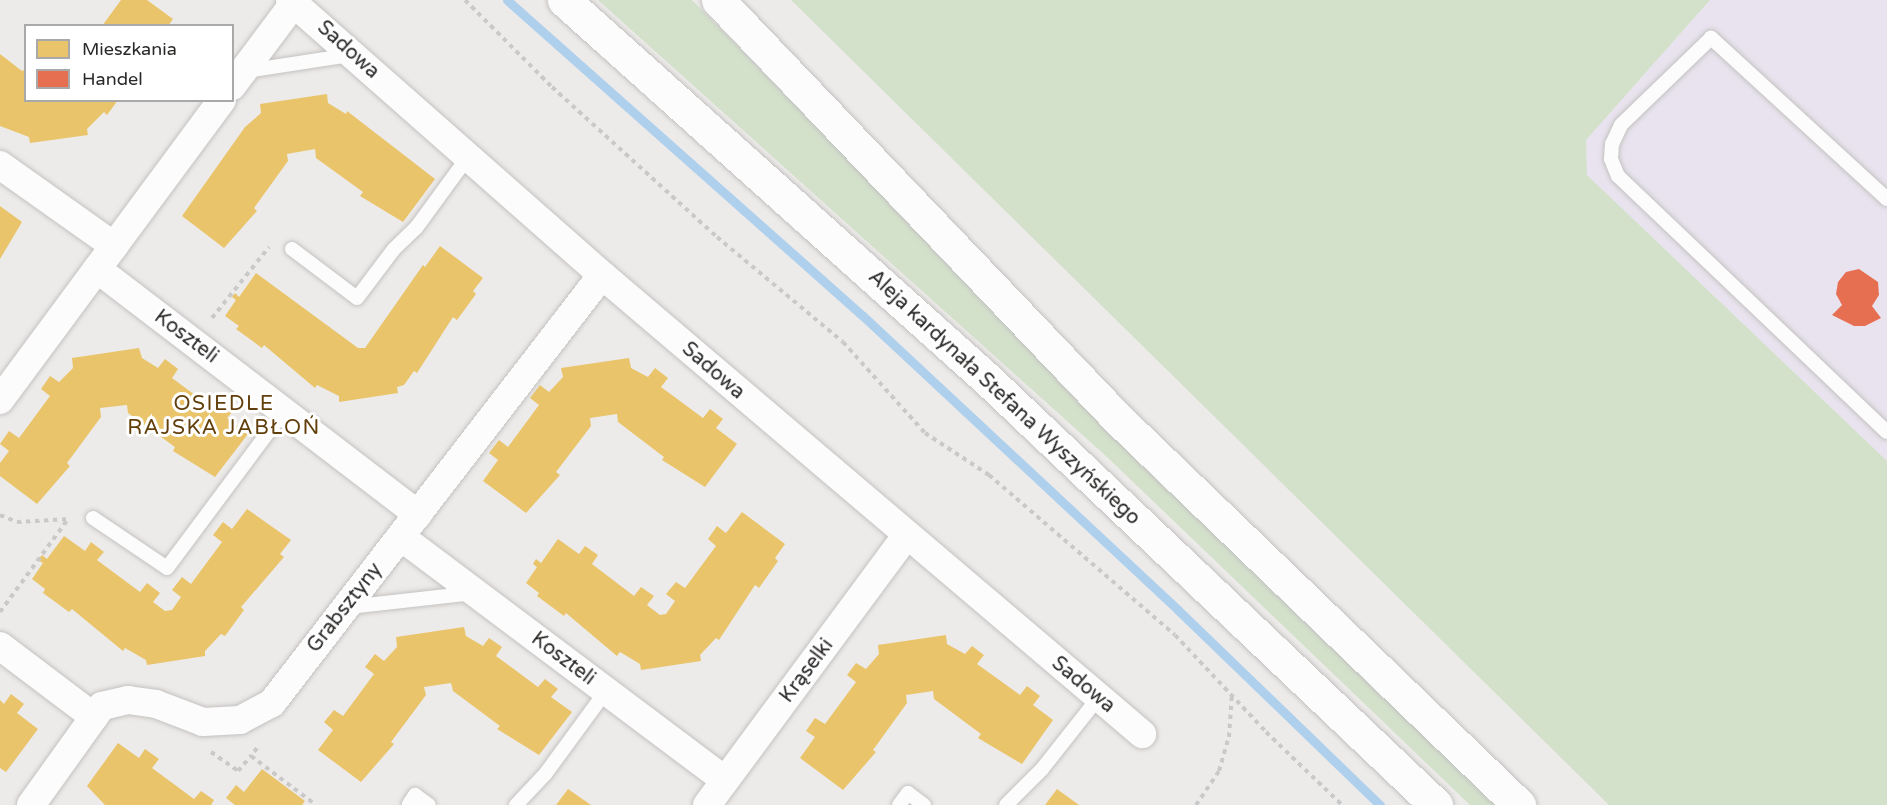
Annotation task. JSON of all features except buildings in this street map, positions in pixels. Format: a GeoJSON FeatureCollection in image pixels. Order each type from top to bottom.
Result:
{"type":"FeatureCollection","features":[{"type":"Feature","properties":{"kind":"main road","name":"Aleja kardynała Stefana Wyszyńskiego"},"geometry":{"type":"LineString","coordinates":[[564,0],[987,379],[1436,805]]}},
{"type":"Feature","properties":{"kind":"main road"},"geometry":{"type":"LineString","coordinates":[[718,0],[1118,419],[1519,805]]}},
{"type":"Feature","properties":{"kind":"street","name":"Sadowa"},"geometry":{"type":"LineString","coordinates":[[292,2],[602,275],[906,537],[1142,734]]}},
{"type":"Feature","properties":{"kind":"street"},"geometry":{"type":"LineString","coordinates":[[238,79],[292,2]]}},
{"type":"Feature","properties":{"kind":"street"},"geometry":{"type":"LineString","coordinates":[[0,400],[221,102]]}},
{"type":"Feature","properties":{"kind":"street"},"geometry":{"type":"LineString","coordinates":[[0,165],[114,246]]}},
{"type":"Feature","properties":{"kind":"street","name":"Koszteli"},"geometry":{"type":"LineString","coordinates":[[97,269],[418,514]]}},
{"type":"Feature","properties":{"kind":"street","name":"Grabsztyny"},"geometry":{"type":"LineString","coordinates":[[31,805],[102,706],[128,700],[156,704],[203,722],[240,720],[272,703],[602,275]]}},
{"type":"Feature","properties":{"kind":"street","name":"Koszteli"},"geometry":{"type":"LineString","coordinates":[[401,537],[725,780]]}},
{"type":"Feature","properties":{"kind":"street","name":"Krąselki"},"geometry":{"type":"LineString","coordinates":[[709,804],[906,537]]}},
{"type":"Feature","properties":{"kind":"street"},"geometry":{"type":"LineString","coordinates":[[0,646],[94,717]]}},
{"type":"Feature","properties":{"kind":"lane"},"geometry":{"type":"LineString","coordinates":[[1886,428],[1618,176],[1611,159],[1612,144],[1621,125],[1711,38],[1887,199]]}},
{"type":"Feature","properties":{"kind":"lane"},"geometry":{"type":"LineString","coordinates":[[238,79],[352,55]]}},
{"type":"Feature","properties":{"kind":"lane"},"geometry":{"type":"LineString","coordinates":[[292,249],[357,298],[394,249],[416,228],[468,157]]}},
{"type":"Feature","properties":{"kind":"lane"},"geometry":{"type":"LineString","coordinates":[[93,518],[167,568],[284,411]]}},
{"type":"Feature","properties":{"kind":"lane"},"geometry":{"type":"LineString","coordinates":[[346,607],[475,592]]}},
{"type":"Feature","properties":{"kind":"lane"},"geometry":{"type":"LineString","coordinates":[[516,805],[546,773],[606,691]]}},
{"type":"Feature","properties":{"kind":"lane"},"geometry":{"type":"LineString","coordinates":[[1006,805],[1042,769],[1098,698]]}},
{"type":"Feature","properties":{"kind":"lane"},"geometry":{"type":"LineString","coordinates":[[899,805],[908,793],[924,805]]}},
{"type":"Feature","properties":{"kind":"lane"},"geometry":{"type":"LineString","coordinates":[[409,804],[415,795],[429,805]]}},
{"type":"Feature","properties":{"kind":"path"},"geometry":{"type":"LineString","coordinates":[[465,0],[552,87],[717,237],[843,342],[926,433],[989,475],[1175,635],[1232,693],[1266,732],[1342,805]]}},
{"type":"Feature","properties":{"kind":"path"},"geometry":{"type":"LineString","coordinates":[[194,343],[274,241]]}},
{"type":"Feature","properties":{"kind":"path"},"geometry":{"type":"LineString","coordinates":[[0,515],[17,522],[93,518]]}},
{"type":"Feature","properties":{"kind":"path"},"geometry":{"type":"LineString","coordinates":[[0,612],[68,519]]}},
{"type":"Feature","properties":{"kind":"path"},"geometry":{"type":"LineString","coordinates":[[1196,805],[1219,771],[1232,721],[1232,693]]}},
{"type":"Feature","properties":{"kind":"path"},"geometry":{"type":"LineString","coordinates":[[203,746],[238,771],[250,756]]}},
{"type":"Feature","properties":{"kind":"shaded area"},"geometry":{"type":"Polygon","coordinates":[[[1710,0],[1887,0],[1887,461],[1587,175],[1586,140],[1710,0]]]}},
{"type":"Feature","properties":{"kind":"green space"},"geometry":{"type":"Polygon","coordinates":[[[598,0],[692,0],[1122,437],[1507,805],[1470,805],[1107,457],[598,0]]]}},
{"type":"Feature","properties":{"kind":"green space"},"geometry":{"type":"Polygon","coordinates":[[[791,0],[1710,0],[1586,140],[1587,175],[1887,461],[1887,805],[1609,805],[791,0]]]}},
{"type":"Feature","properties":{"kind":"waterway"},"geometry":{"type":"LineString","coordinates":[[507,0],[863,316],[1178,610],[1380,805]]}},
{"type":"Feature","properties":{"kind":"district","name":"OSIEDLE RAJSKA JABŁOŃ"},"geometry":{"type":"Point","coordinates":[224,416]}}]}
